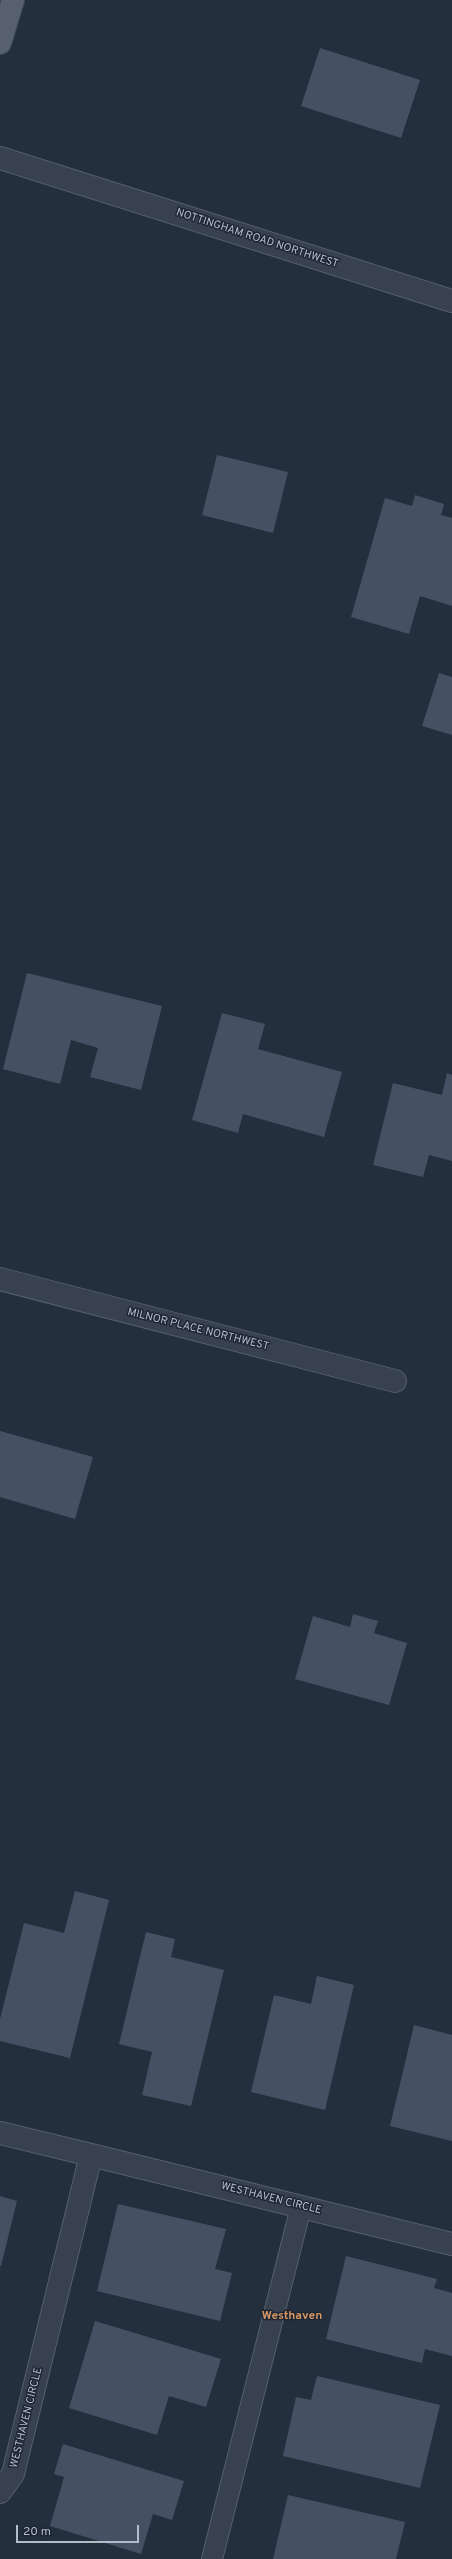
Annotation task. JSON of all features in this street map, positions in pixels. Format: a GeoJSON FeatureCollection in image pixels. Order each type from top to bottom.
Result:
{"type":"FeatureCollection","features":[{"type":"Feature","properties":{"kind":"main road"},"geometry":{"type":"LineString","coordinates":[[0,42],[13,0]]}},
{"type":"Feature","properties":{"kind":"street","name":"NOTTINGHAM ROAD NORTHWEST"},"geometry":{"type":"LineString","coordinates":[[0,158],[452,301]]}},
{"type":"Feature","properties":{"kind":"street","name":"MILNOR PLACE NORTHWEST"},"geometry":{"type":"LineString","coordinates":[[0,1279],[395,1381]]}},
{"type":"Feature","properties":{"kind":"street","name":"WESTHAVEN CIRCLE"},"geometry":{"type":"LineString","coordinates":[[0,2133],[452,2244]]}},
{"type":"Feature","properties":{"kind":"street","name":"WESTHAVEN CIRCLE"},"geometry":{"type":"LineString","coordinates":[[0,2492],[13,2474],[91,2155]]}},
{"type":"Feature","properties":{"kind":"lane"},"geometry":{"type":"LineString","coordinates":[[212,2559],[301,2207]]}},
{"type":"Feature","properties":{"kind":"building"},"geometry":{"type":"Polygon","coordinates":[[[320,48],[420,80],[401,138],[301,106],[320,48]]]}},
{"type":"Feature","properties":{"kind":"building"},"geometry":{"type":"Polygon","coordinates":[[[217,455],[288,472],[273,533],[202,515],[217,455]]]}},
{"type":"Feature","properties":{"kind":"building"},"geometry":{"type":"Polygon","coordinates":[[[415,495],[444,504],[441,515],[452,518],[452,606],[420,596],[409,634],[351,617],[385,498],[412,506],[415,495]]]}},
{"type":"Feature","properties":{"kind":"building"},"geometry":{"type":"Polygon","coordinates":[[[439,673],[452,677],[452,735],[422,726],[439,673]]]}},
{"type":"Feature","properties":{"kind":"building"},"geometry":{"type":"Polygon","coordinates":[[[27,973],[162,1006],[141,1090],[90,1077],[98,1048],[71,1040],[60,1084],[3,1069],[27,973]]]}},
{"type":"Feature","properties":{"kind":"building"},"geometry":{"type":"Polygon","coordinates":[[[222,1013],[265,1024],[258,1049],[342,1072],[324,1137],[243,1114],[238,1133],[192,1120],[222,1013]]]}},
{"type":"Feature","properties":{"kind":"building"},"geometry":{"type":"Polygon","coordinates":[[[447,1073],[452,1075],[452,1161],[429,1155],[423,1177],[373,1165],[393,1083],[442,1095],[447,1073]]]}},
{"type":"Feature","properties":{"kind":"building"},"geometry":{"type":"Polygon","coordinates":[[[0,1431],[93,1457],[75,1519],[0,1497],[0,1431]]]}},
{"type":"Feature","properties":{"kind":"building"},"geometry":{"type":"Polygon","coordinates":[[[353,1614],[378,1621],[374,1633],[407,1643],[389,1705],[295,1679],[313,1616],[350,1627],[353,1614]]]}},
{"type":"Feature","properties":{"kind":"building"},"geometry":{"type":"Polygon","coordinates":[[[75,1891],[109,1900],[70,2058],[0,2041],[0,2019],[24,1923],[64,1933],[75,1891]]]}},
{"type":"Feature","properties":{"kind":"building"},"geometry":{"type":"Polygon","coordinates":[[[146,1932],[175,1939],[171,1957],[224,1970],[191,2106],[142,2095],[152,2052],[119,2044],[146,1932]]]}},
{"type":"Feature","properties":{"kind":"building"},"geometry":{"type":"Polygon","coordinates":[[[317,1976],[354,1985],[325,2110],[251,2092],[274,1995],[311,2004],[317,1976]]]}},
{"type":"Feature","properties":{"kind":"building"},"geometry":{"type":"Polygon","coordinates":[[[414,2025],[452,2035],[452,2141],[390,2126],[414,2025]]]}},
{"type":"Feature","properties":{"kind":"building"},"geometry":{"type":"Polygon","coordinates":[[[0,2196],[17,2201],[1,2266],[0,2266],[0,2196]]]}},
{"type":"Feature","properties":{"kind":"building"},"geometry":{"type":"Polygon","coordinates":[[[118,2204],[226,2229],[215,2269],[232,2273],[220,2321],[97,2291],[118,2204]]]}},
{"type":"Feature","properties":{"kind":"building"},"geometry":{"type":"Polygon","coordinates":[[[346,2256],[437,2279],[434,2288],[452,2293],[452,2356],[425,2349],[422,2363],[326,2339],[346,2256]]]}},
{"type":"Feature","properties":{"kind":"building"},"geometry":{"type":"Polygon","coordinates":[[[95,2321],[221,2359],[206,2407],[169,2396],[157,2435],[69,2408],[95,2321]]]}},
{"type":"Feature","properties":{"kind":"building"},"geometry":{"type":"Polygon","coordinates":[[[317,2376],[440,2405],[420,2488],[283,2456],[296,2397],[311,2400],[317,2376]]]}},
{"type":"Feature","properties":{"kind":"building"},"geometry":{"type":"Polygon","coordinates":[[[63,2444],[184,2481],[172,2520],[153,2514],[141,2554],[50,2526],[64,2477],[54,2474],[63,2444]]]}},
{"type":"Feature","properties":{"kind":"building"},"geometry":{"type":"Polygon","coordinates":[[[288,2495],[405,2522],[396,2559],[273,2559],[288,2495]]]}},
{"type":"Feature","properties":{"kind":"district","name":"Westhaven"},"geometry":{"type":"Point","coordinates":[292,2317]}}]}
